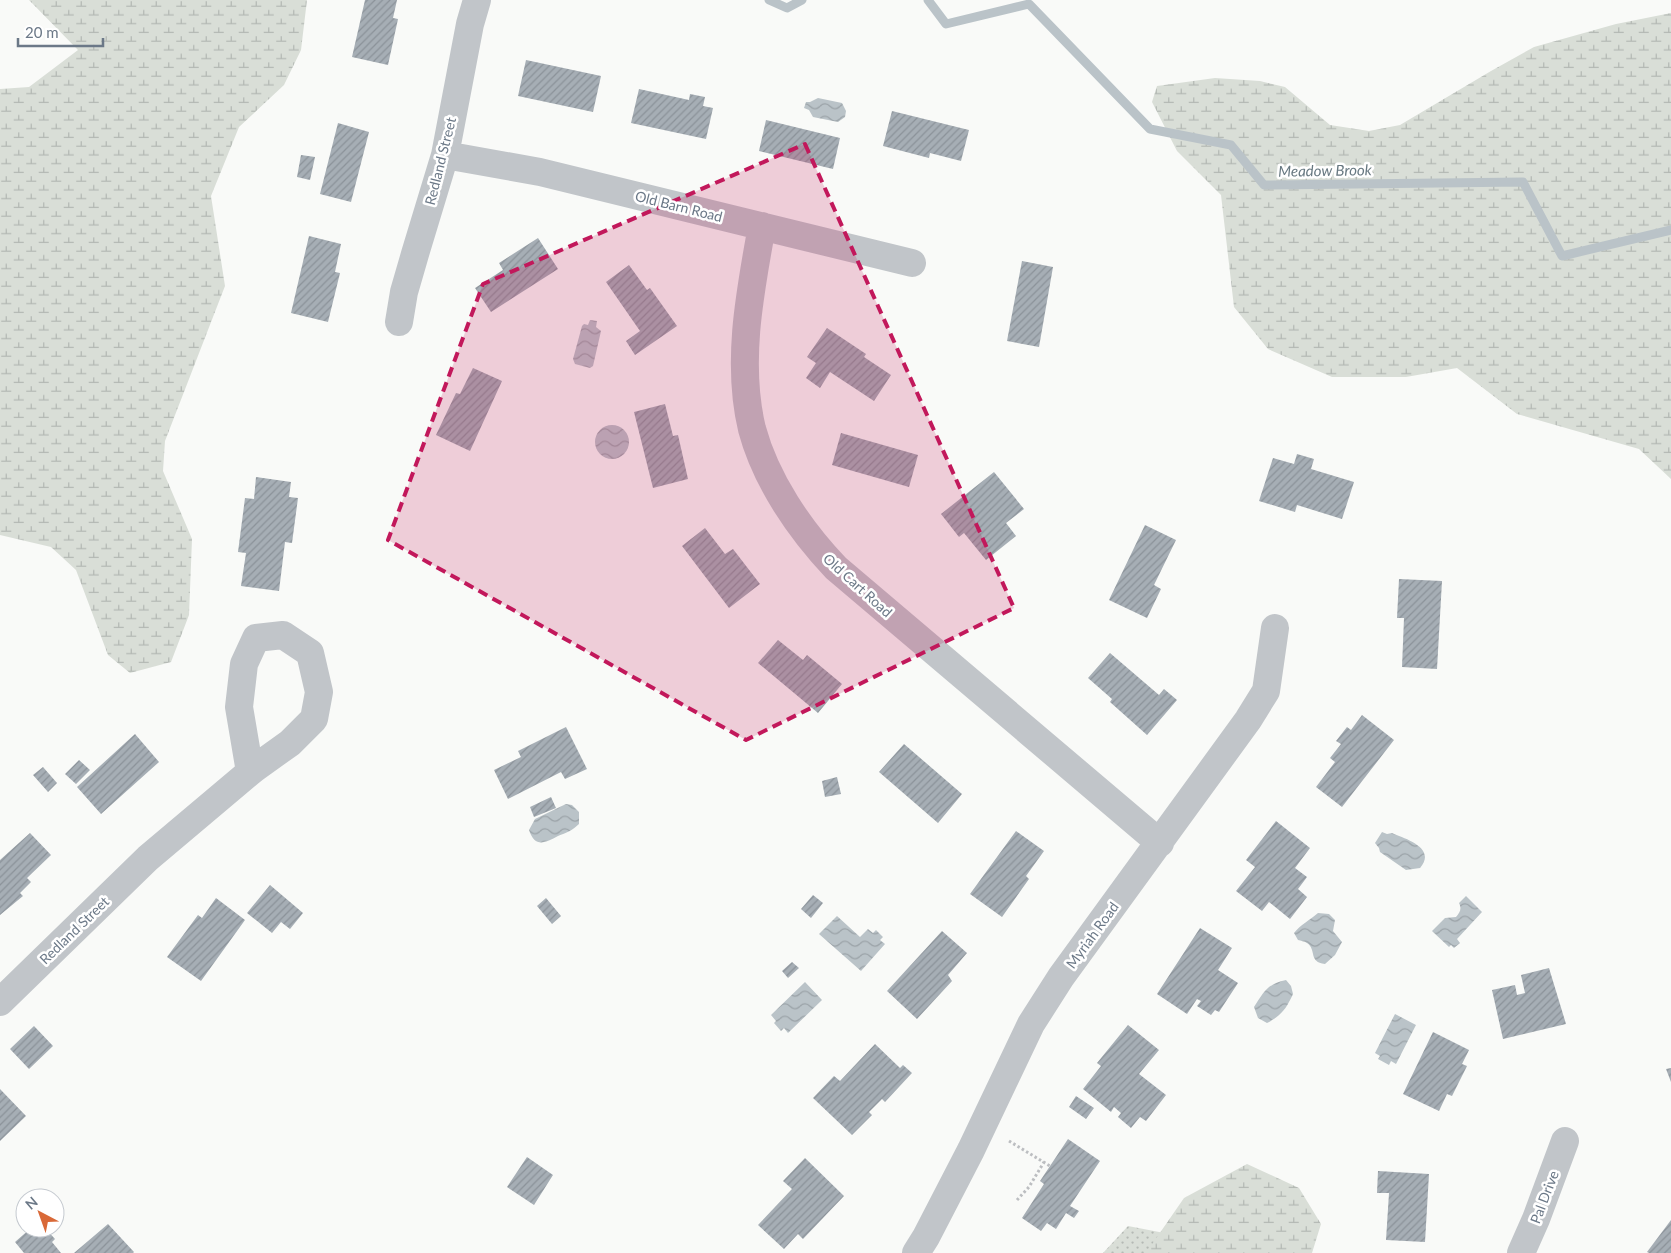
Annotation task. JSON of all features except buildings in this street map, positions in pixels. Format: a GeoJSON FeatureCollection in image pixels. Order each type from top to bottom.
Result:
{"type":"FeatureCollection","features":[{"type":"Feature","properties":{"kind":"street","name":"Redland Street"},"geometry":{"type":"LineString","coordinates":[[399,322],[404,292],[445,155],[470,24],[477,0]]}},
{"type":"Feature","properties":{"kind":"street","name":"Old Barn Road"},"geometry":{"type":"LineString","coordinates":[[445,155],[540,172],[912,263]]}},
{"type":"Feature","properties":{"kind":"street","name":"Old Cart Road"},"geometry":{"type":"LineString","coordinates":[[762,226],[748,308],[745,343],[748,402],[753,430],[764,462],[789,508],[816,547],[836,568],[1160,843]]}},
{"type":"Feature","properties":{"kind":"street","name":"Myriah Road"},"geometry":{"type":"LineString","coordinates":[[916,1253],[971,1150],[1031,1024],[1061,977],[1160,843],[1248,720],[1266,691],[1275,628]]}},
{"type":"Feature","properties":{"kind":"street","name":"Redland Street"},"geometry":{"type":"LineString","coordinates":[[0,1002],[148,858],[250,772],[290,743],[314,719],[319,692],[310,653],[283,635],[256,638],[244,664],[239,707],[250,772]]}},
{"type":"Feature","properties":{"kind":"street","name":"Pal Drive"},"geometry":{"type":"LineString","coordinates":[[1521,1253],[1536,1219],[1565,1141]]}},
{"type":"Feature","properties":{"kind":"path"},"geometry":{"type":"LineString","coordinates":[[1009,1140],[1050,1166]]}},
{"type":"Feature","properties":{"kind":"path"},"geometry":{"type":"LineString","coordinates":[[1017,1200],[1044,1162]]}},
{"type":"Feature","properties":{"kind":"highlighted area"},"geometry":{"type":"Polygon","coordinates":[[[805,144],[1014,608],[746,740],[388,540],[483,284],[805,144]]]}},
{"type":"Feature","properties":{"kind":"green space"},"geometry":{"type":"Polygon","coordinates":[[[29,0],[307,0],[301,50],[284,85],[239,127],[211,196],[225,286],[165,441],[163,471],[192,539],[189,615],[171,662],[130,673],[108,655],[76,570],[51,547],[0,535],[0,89],[29,87],[78,50],[29,0]]]}},
{"type":"Feature","properties":{"kind":"green space"},"geometry":{"type":"Polygon","coordinates":[[[1671,13],[1671,479],[1639,449],[1517,414],[1457,368],[1406,377],[1332,377],[1268,349],[1234,307],[1221,195],[1177,151],[1152,102],[1157,86],[1215,78],[1260,81],[1285,87],[1330,125],[1369,131],[1400,125],[1534,47],[1616,24],[1671,13]]]}},
{"type":"Feature","properties":{"kind":"green space"},"geometry":{"type":"Polygon","coordinates":[[[1247,1164],[1299,1188],[1321,1224],[1312,1253],[1146,1253],[1184,1198],[1247,1164]]]}},
{"type":"Feature","properties":{"kind":"green space"},"geometry":{"type":"Polygon","coordinates":[[[1128,1226],[1268,1253],[1103,1253],[1128,1226]]]}},
{"type":"Feature","properties":{"kind":"water"},"geometry":{"type":"Polygon","coordinates":[[[818,98],[842,103],[846,111],[845,117],[838,122],[813,117],[809,110],[804,108],[806,102],[818,98]]]}},
{"type":"Feature","properties":{"kind":"water"},"geometry":{"type":"Polygon","coordinates":[[[590,320],[597,321],[596,327],[601,331],[593,366],[590,368],[575,364],[573,359],[582,326],[584,324],[588,325],[590,320]]]}},
{"type":"Feature","properties":{"kind":"water"},"geometry":{"type":"Polygon","coordinates":[[[612,425],[624,430],[629,442],[624,454],[612,459],[600,454],[595,442],[600,430],[612,425]]]}},
{"type":"Feature","properties":{"kind":"water"},"geometry":{"type":"Polygon","coordinates":[[[566,804],[572,805],[579,812],[579,824],[549,841],[537,842],[534,840],[529,830],[535,819],[566,804]]]}},
{"type":"Feature","properties":{"kind":"water"},"geometry":{"type":"Polygon","coordinates":[[[1382,832],[1392,833],[1418,845],[1425,855],[1420,868],[1406,870],[1380,852],[1375,843],[1382,832]]]}},
{"type":"Feature","properties":{"kind":"water"},"geometry":{"type":"Polygon","coordinates":[[[1466,896],[1482,912],[1457,939],[1460,943],[1454,948],[1451,945],[1449,947],[1432,931],[1445,918],[1456,917],[1460,910],[1459,903],[1466,896]]]}},
{"type":"Feature","properties":{"kind":"water"},"geometry":{"type":"Polygon","coordinates":[[[1318,913],[1329,914],[1335,920],[1333,931],[1342,942],[1335,955],[1325,964],[1316,961],[1310,946],[1306,942],[1298,940],[1294,933],[1318,913]]]}},
{"type":"Feature","properties":{"kind":"water"},"geometry":{"type":"Polygon","coordinates":[[[837,916],[860,937],[868,929],[873,933],[876,930],[883,937],[880,940],[885,944],[861,971],[819,934],[837,916]]]}},
{"type":"Feature","properties":{"kind":"water"},"geometry":{"type":"Polygon","coordinates":[[[1286,980],[1291,986],[1293,994],[1286,1008],[1267,1023],[1258,1018],[1254,1007],[1264,993],[1270,986],[1286,980]]]}},
{"type":"Feature","properties":{"kind":"water"},"geometry":{"type":"Polygon","coordinates":[[[805,982],[822,1000],[788,1033],[784,1028],[781,1031],[774,1023],[776,1021],[771,1015],[805,982]]]}},
{"type":"Feature","properties":{"kind":"water"},"geometry":{"type":"Polygon","coordinates":[[[1395,1014],[1416,1025],[1396,1064],[1391,1061],[1389,1065],[1378,1059],[1380,1056],[1375,1053],[1395,1014]]]}},
{"type":"Feature","properties":{"kind":"waterway","name":"Meadow Brook"},"geometry":{"type":"LineString","coordinates":[[769,0],[787,8],[802,0]]}},
{"type":"Feature","properties":{"kind":"waterway","name":"Meadow Brook"},"geometry":{"type":"LineString","coordinates":[[928,0],[946,24],[1029,4],[1150,129],[1231,145],[1264,185],[1523,182],[1562,256],[1671,230]]}}]}
